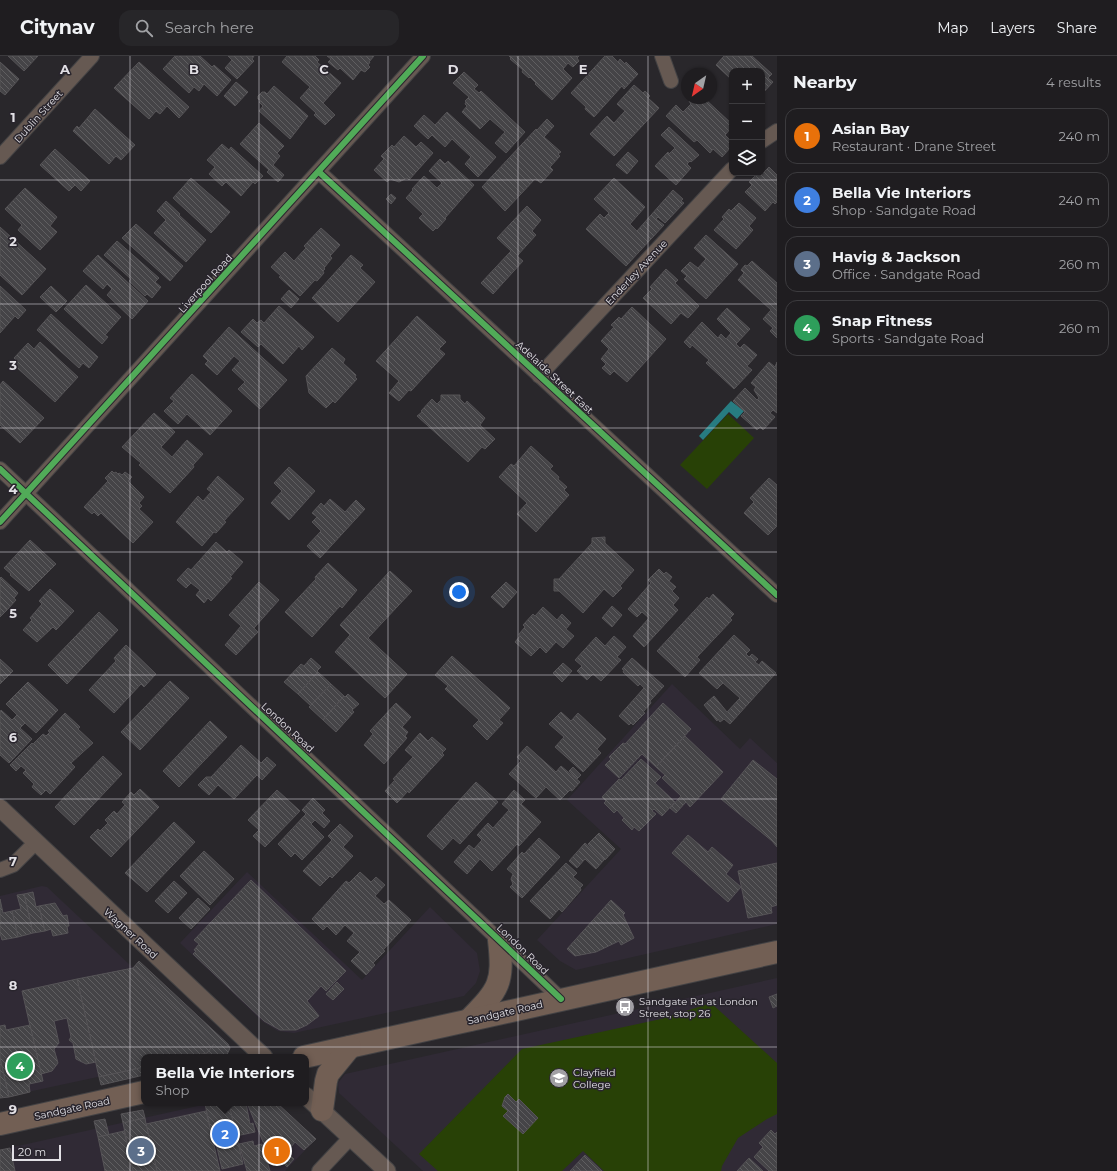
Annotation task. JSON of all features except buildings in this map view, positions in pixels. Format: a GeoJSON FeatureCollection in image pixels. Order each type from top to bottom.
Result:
{"type":"FeatureCollection","features":[{"type":"Feature","properties":{"kind":"highway"},"geometry":{"type":"LineString","coordinates":[[469,1020],[490,998],[496,988],[501,970],[499,940]]}},
{"type":"Feature","properties":{"kind":"highway","name":"Sandgate Road"},"geometry":{"type":"LineString","coordinates":[[309,1056],[777,952]]}},
{"type":"Feature","properties":{"kind":"highway"},"geometry":{"type":"LineString","coordinates":[[322,1110],[324,1089],[328,1074],[350,1047]]}},
{"type":"Feature","properties":{"kind":"highway","name":"Sandgate Road"},"geometry":{"type":"LineString","coordinates":[[0,1124],[141,1093]]}},
{"type":"Feature","properties":{"kind":"street","name":"Dublin Street"},"geometry":{"type":"LineString","coordinates":[[0,157],[92,56]]}},
{"type":"Feature","properties":{"kind":"street","name":"Liverpool Road"},"geometry":{"type":"LineString","coordinates":[[0,522],[423,56]]}},
{"type":"Feature","properties":{"kind":"street"},"geometry":{"type":"LineString","coordinates":[[662,56],[671,81]]}},
{"type":"Feature","properties":{"kind":"street","name":"Adelaide Street East"},"geometry":{"type":"LineString","coordinates":[[319,172],[777,596]]}},
{"type":"Feature","properties":{"kind":"street","name":"Enderley Avenue"},"geometry":{"type":"LineString","coordinates":[[540,376],[729,172]]}},
{"type":"Feature","properties":{"kind":"street","name":"London Road"},"geometry":{"type":"LineString","coordinates":[[0,469],[561,999]]}},
{"type":"Feature","properties":{"kind":"street","name":"Wagner Road"},"geometry":{"type":"LineString","coordinates":[[0,808],[261,1054]]}},
{"type":"Feature","properties":{"kind":"street"},"geometry":{"type":"LineString","coordinates":[[0,870],[13,865],[36,842]]}},
{"type":"Feature","properties":{"kind":"street"},"geometry":{"type":"LineString","coordinates":[[309,1099],[387,1171]]}},
{"type":"Feature","properties":{"kind":"street"},"geometry":{"type":"LineString","coordinates":[[319,1171],[351,1137]]}},
{"type":"Feature","properties":{"kind":"shaded area"},"geometry":{"type":"Polygon","coordinates":[[[672,684],[740,749],[750,738],[777,763],[777,924],[576,970],[560,961],[537,940],[621,849],[567,800],[672,684]]]}},
{"type":"Feature","properties":{"kind":"shaded area"},"geometry":{"type":"Polygon","coordinates":[[[247,872],[362,980],[430,907],[477,953],[480,971],[476,983],[464,996],[294,1033],[278,1031],[263,1022],[180,943],[247,872]]]}},
{"type":"Feature","properties":{"kind":"shaded area"},"geometry":{"type":"Polygon","coordinates":[[[42,886],[47,887],[214,1044],[160,1054],[141,1054],[141,1068],[0,1098],[0,896],[42,886]]]}},
{"type":"Feature","properties":{"kind":"shaded area","name":"Clayfield College"},"geometry":{"type":"Polygon","coordinates":[[[777,978],[777,1171],[423,1171],[339,1093],[338,1083],[345,1074],[777,978]]]}},
{"type":"Feature","properties":{"kind":"shaded area"},"geometry":{"type":"Polygon","coordinates":[[[198,1106],[280,1106],[316,1139],[285,1171],[0,1171],[0,1150],[198,1106]]]}},
{"type":"Feature","properties":{"kind":"green space"},"geometry":{"type":"Polygon","coordinates":[[[728,414],[754,438],[707,489],[680,465],[728,414]]]}},
{"type":"Feature","properties":{"kind":"green space","name":"Clayfield College"},"geometry":{"type":"Polygon","coordinates":[[[711,1003],[777,1063],[777,1114],[738,1138],[722,1166],[721,1171],[604,1171],[583,1151],[562,1171],[438,1171],[419,1154],[522,1049],[661,1019],[711,1003]]]}},
{"type":"Feature","properties":{"kind":"water"},"geometry":{"type":"Polygon","coordinates":[[[731,401],[744,411],[737,419],[729,412],[703,440],[699,436],[731,401]]]}},
{"type":"Feature","properties":{"kind":"cycle path"},"geometry":{"type":"LineString","coordinates":[[0,522],[423,56]]}},
{"type":"Feature","properties":{"kind":"cycle path"},"geometry":{"type":"LineString","coordinates":[[319,172],[777,595]]}},
{"type":"Feature","properties":{"kind":"cycle path"},"geometry":{"type":"LineString","coordinates":[[0,469],[561,999]]}},
{"type":"Feature","properties":{"kind":"place","name":"Sandgate Rd at London Street, stop 26"},"geometry":{"type":"Point","coordinates":[625,1007]}},
{"type":"Feature","properties":{"kind":"place","name":"Snap Fitness"},"geometry":{"type":"Point","coordinates":[20,1066]}},
{"type":"Feature","properties":{"kind":"place","name":"Clayfield College"},"geometry":{"type":"Point","coordinates":[559,1078]}},
{"type":"Feature","properties":{"kind":"place","name":"Bella Vie Interiors"},"geometry":{"type":"Point","coordinates":[225,1134]}},
{"type":"Feature","properties":{"kind":"place","name":"Havig & Jackson"},"geometry":{"type":"Point","coordinates":[141,1151]}},
{"type":"Feature","properties":{"kind":"place","name":"Asian Bay"},"geometry":{"type":"Point","coordinates":[277,1151]}}]}
